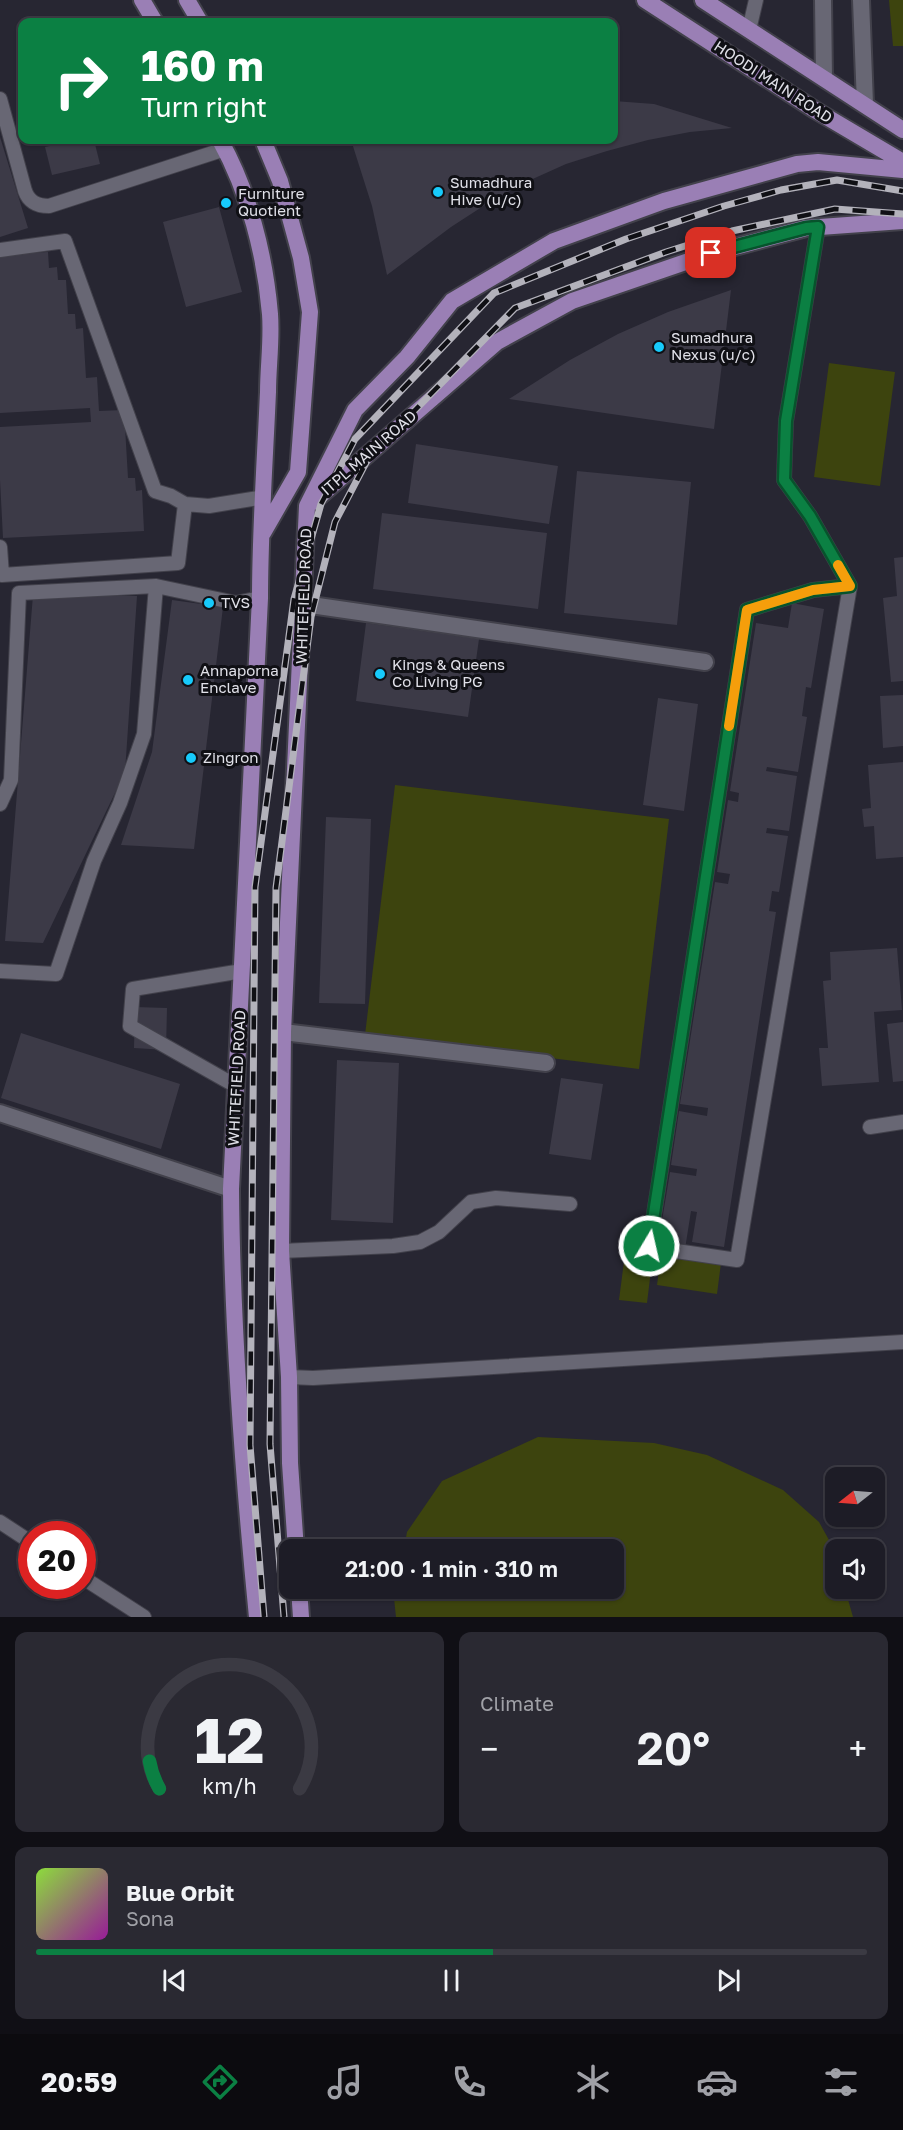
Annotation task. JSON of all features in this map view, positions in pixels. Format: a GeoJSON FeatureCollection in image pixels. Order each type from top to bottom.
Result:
{"type":"FeatureCollection","features":[{"type":"Feature","properties":{"kind":"main road"},"geometry":{"type":"LineString","coordinates":[[142,0],[153,18]]}},
{"type":"Feature","properties":{"kind":"main road"},"geometry":{"type":"LineString","coordinates":[[187,0],[198,18]]}},
{"type":"Feature","properties":{"kind":"main road","name":"HOODI MAIN ROAD"},"geometry":{"type":"LineString","coordinates":[[645,0],[815,110],[903,162]]}},
{"type":"Feature","properties":{"kind":"main road","name":"HOODI MAIN ROAD"},"geometry":{"type":"LineString","coordinates":[[703,0],[903,130]]}},
{"type":"Feature","properties":{"kind":"main road","name":"WHITEFIELD ROAD"},"geometry":{"type":"LineString","coordinates":[[223,144],[236,171],[259,244],[270,315],[264,497],[260,538],[260,598],[231,1190],[232,1283],[243,1470],[257,1617]]}},
{"type":"Feature","properties":{"kind":"main road","name":"WHITEFIELD ROAD"},"geometry":{"type":"LineString","coordinates":[[260,538],[298,472],[310,312],[300,258],[280,181],[265,144]]}},
{"type":"Feature","properties":{"kind":"main road","name":"ITPL MAIN ROAD"},"geometry":{"type":"LineString","coordinates":[[308,506],[355,411],[407,357],[453,301],[554,241],[664,201],[797,164],[818,162],[903,170]]}},
{"type":"Feature","properties":{"kind":"main road","name":"ITPL MAIN ROAD"},"geometry":{"type":"LineString","coordinates":[[308,506],[488,349],[506,336],[572,301],[711,253],[806,228],[903,221]]}},
{"type":"Feature","properties":{"kind":"main road","name":"WHITEFIELD ROAD"},"geometry":{"type":"LineString","coordinates":[[295,1539],[281,1251],[283,1032],[308,506]]}},
{"type":"Feature","properties":{"kind":"main road"},"geometry":{"type":"LineString","coordinates":[[300,1599],[301,1617]]}},
{"type":"Feature","properties":{"kind":"street"},"geometry":{"type":"LineString","coordinates":[[823,0],[824,78]]}},
{"type":"Feature","properties":{"kind":"street"},"geometry":{"type":"LineString","coordinates":[[861,0],[865,104]]}},
{"type":"Feature","properties":{"kind":"street"},"geometry":{"type":"LineString","coordinates":[[304,604],[705,662]]}},
{"type":"Feature","properties":{"kind":"street"},"geometry":{"type":"LineString","coordinates":[[283,1032],[546,1063]]}},
{"type":"Feature","properties":{"kind":"street"},"geometry":{"type":"LineString","coordinates":[[0,1113],[231,1190]]}},
{"type":"Feature","properties":{"kind":"lane"},"geometry":{"type":"LineString","coordinates":[[749,30],[756,0]]}},
{"type":"Feature","properties":{"kind":"lane"},"geometry":{"type":"LineString","coordinates":[[0,99],[25,191],[28,197],[39,206],[49,206],[223,144]]}},
{"type":"Feature","properties":{"kind":"lane"},"geometry":{"type":"LineString","coordinates":[[818,227],[786,421],[784,480],[810,516],[850,586],[737,1260],[649,1246],[747,610],[813,590],[850,586]]}},
{"type":"Feature","properties":{"kind":"lane"},"geometry":{"type":"LineString","coordinates":[[0,250],[65,241],[155,491],[185,504],[209,506],[264,497]]}},
{"type":"Feature","properties":{"kind":"lane"},"geometry":{"type":"LineString","coordinates":[[0,547],[2,575],[178,563],[185,504]]}},
{"type":"Feature","properties":{"kind":"lane"},"geometry":{"type":"LineString","coordinates":[[0,804],[11,780],[19,592],[156,586],[236,603],[260,598]]}},
{"type":"Feature","properties":{"kind":"lane"},"geometry":{"type":"LineString","coordinates":[[0,971],[56,974],[94,861],[120,803],[144,734],[156,586]]}},
{"type":"Feature","properties":{"kind":"lane"},"geometry":{"type":"LineString","coordinates":[[236,1086],[130,1026],[133,989],[242,970]]}},
{"type":"Feature","properties":{"kind":"lane"},"geometry":{"type":"LineString","coordinates":[[870,1127],[903,1122]]}},
{"type":"Feature","properties":{"kind":"lane"},"geometry":{"type":"LineString","coordinates":[[281,1251],[393,1246],[420,1242],[439,1232],[471,1202],[496,1198],[570,1204]]}},
{"type":"Feature","properties":{"kind":"lane"},"geometry":{"type":"LineString","coordinates":[[289,1377],[313,1378],[903,1342]]}},
{"type":"Feature","properties":{"kind":"lane"},"geometry":{"type":"LineString","coordinates":[[0,1522],[18,1534]]}},
{"type":"Feature","properties":{"kind":"lane"},"geometry":{"type":"LineString","coordinates":[[96,1586],[144,1617]]}},
{"type":"Feature","properties":{"kind":"green space"},"geometry":{"type":"Polygon","coordinates":[[[889,0],[903,0],[903,46],[893,46],[889,0]]]}},
{"type":"Feature","properties":{"kind":"green space"},"geometry":{"type":"Polygon","coordinates":[[[829,363],[895,372],[880,486],[814,477],[829,363]]]}},
{"type":"Feature","properties":{"kind":"green space"},"geometry":{"type":"Polygon","coordinates":[[[395,785],[669,819],[639,1069],[365,1035],[395,785]]]}},
{"type":"Feature","properties":{"kind":"green space"},"geometry":{"type":"Polygon","coordinates":[[[629,1223],[650,1226],[654,1246],[647,1303],[619,1300],[629,1223]]]}},
{"type":"Feature","properties":{"kind":"green space"},"geometry":{"type":"Polygon","coordinates":[[[661,1255],[721,1263],[717,1294],[657,1285],[661,1255]]]}},
{"type":"Feature","properties":{"kind":"green space"},"geometry":{"type":"Polygon","coordinates":[[[538,1437],[654,1443],[707,1455],[783,1490],[819,1522],[828,1539],[825,1539],[825,1599],[848,1599],[853,1617],[396,1617],[394,1599],[624,1599],[624,1539],[406,1539],[407,1532],[442,1481],[538,1437]]]}},
{"type":"Feature","properties":{"kind":"building","name":"Sumadhura Hive (u/c)"},"geometry":{"type":"Polygon","coordinates":[[[618,101],[654,104],[732,128],[690,132],[648,140],[566,164],[488,203],[451,227],[387,275],[372,206],[352,144],[618,144],[618,101]]]}},
{"type":"Feature","properties":{"kind":"building"},"geometry":{"type":"Polygon","coordinates":[[[0,137],[28,228],[0,237],[0,137]]]}},
{"type":"Feature","properties":{"kind":"building"},"geometry":{"type":"Polygon","coordinates":[[[59,144],[95,144],[100,164],[52,175],[45,147],[59,144]]]}},
{"type":"Feature","properties":{"kind":"building"},"geometry":{"type":"Polygon","coordinates":[[[219,207],[242,292],[186,307],[163,222],[219,207]]]}},
{"type":"Feature","properties":{"kind":"building"},"geometry":{"type":"Polygon","coordinates":[[[48,252],[49,268],[57,267],[58,280],[66,280],[68,314],[75,314],[76,329],[83,328],[86,378],[97,377],[99,411],[124,410],[128,478],[135,478],[136,491],[142,490],[144,531],[3,538],[0,427],[91,422],[90,408],[0,413],[0,254],[48,252]]]}},
{"type":"Feature","properties":{"kind":"building","name":"Sumadhura Nexus (u/c)"},"geometry":{"type":"Polygon","coordinates":[[[731,290],[714,429],[509,399],[570,360],[618,334],[668,312],[731,290]]]}},
{"type":"Feature","properties":{"kind":"building"},"geometry":{"type":"Polygon","coordinates":[[[416,444],[558,466],[549,524],[408,503],[416,444]]]}},
{"type":"Feature","properties":{"kind":"building"},"geometry":{"type":"Polygon","coordinates":[[[577,471],[691,482],[677,625],[564,613],[577,471]]]}},
{"type":"Feature","properties":{"kind":"building"},"geometry":{"type":"Polygon","coordinates":[[[382,513],[547,533],[538,609],[373,589],[382,513]]]}},
{"type":"Feature","properties":{"kind":"building"},"geometry":{"type":"Polygon","coordinates":[[[903,557],[903,681],[891,682],[883,598],[897,596],[894,558],[903,557]]]}},
{"type":"Feature","properties":{"kind":"building"},"geometry":{"type":"Polygon","coordinates":[[[33,595],[137,596],[125,772],[43,943],[5,941],[33,595]]]}},
{"type":"Feature","properties":{"kind":"building","name":"Annaporna Enclave"},"geometry":{"type":"Polygon","coordinates":[[[172,600],[223,607],[194,849],[121,845],[152,752],[172,600]]]}},
{"type":"Feature","properties":{"kind":"building"},"geometry":{"type":"Polygon","coordinates":[[[792,603],[824,609],[811,688],[806,687],[802,716],[807,717],[798,772],[767,767],[766,771],[797,776],[789,831],[767,828],[766,833],[788,836],[779,892],[772,891],[769,911],[776,912],[724,1247],[692,1242],[697,1212],[691,1211],[685,1249],[658,1245],[670,1172],[696,1176],[697,1169],[671,1165],[679,1111],[707,1116],[708,1108],[680,1104],[715,882],[728,884],[730,874],[717,872],[728,800],[738,802],[739,793],[730,791],[756,623],[788,628],[792,603]]]}},
{"type":"Feature","properties":{"kind":"building"},"geometry":{"type":"Polygon","coordinates":[[[366,623],[479,639],[468,717],[356,701],[366,623]]]}},
{"type":"Feature","properties":{"kind":"building"},"geometry":{"type":"Polygon","coordinates":[[[903,695],[903,746],[883,748],[880,696],[903,695]]]}},
{"type":"Feature","properties":{"kind":"building"},"geometry":{"type":"Polygon","coordinates":[[[658,698],[698,704],[684,811],[643,805],[658,698]]]}},
{"type":"Feature","properties":{"kind":"building"},"geometry":{"type":"Polygon","coordinates":[[[903,762],[903,857],[876,859],[874,826],[864,827],[862,809],[871,808],[868,765],[903,762]]]}},
{"type":"Feature","properties":{"kind":"building"},"geometry":{"type":"Polygon","coordinates":[[[326,817],[371,819],[365,1004],[319,1003],[326,817]]]}},
{"type":"Feature","properties":{"kind":"building"},"geometry":{"type":"Polygon","coordinates":[[[897,948],[902,1010],[874,1012],[879,1082],[822,1086],[819,1048],[828,1048],[823,981],[831,980],[830,952],[897,948]]]}},
{"type":"Feature","properties":{"kind":"building"},"geometry":{"type":"Polygon","coordinates":[[[135,1007],[167,1008],[166,1050],[134,1048],[135,1007]]]}},
{"type":"Feature","properties":{"kind":"building"},"geometry":{"type":"Polygon","coordinates":[[[903,1022],[903,1081],[893,1082],[887,1024],[903,1022]]]}},
{"type":"Feature","properties":{"kind":"building"},"geometry":{"type":"Polygon","coordinates":[[[21,1033],[180,1084],[161,1149],[1,1098],[21,1033]]]}},
{"type":"Feature","properties":{"kind":"building"},"geometry":{"type":"Polygon","coordinates":[[[337,1060],[399,1063],[393,1223],[331,1220],[337,1060]]]}},
{"type":"Feature","properties":{"kind":"building"},"geometry":{"type":"Polygon","coordinates":[[[561,1078],[603,1084],[591,1160],[549,1154],[561,1078]]]}},
{"type":"Feature","properties":{"kind":"railway"},"geometry":{"type":"LineString","coordinates":[[264,1617],[250,1445],[255,887],[294,599],[321,504],[355,439],[494,293],[626,239],[724,206],[781,190],[837,180],[903,191]]}},
{"type":"Feature","properties":{"kind":"railway"},"geometry":{"type":"LineString","coordinates":[[284,1617],[270,1444],[276,888],[311,617],[335,522],[369,457],[515,308],[666,252],[732,231],[835,209],[903,214]]}},
{"type":"Feature","properties":{"kind":"slow traffic"},"geometry":{"type":"LineString","coordinates":[[729,726],[747,610],[813,590],[850,586],[838,565]]}},
{"type":"Feature","properties":{"kind":"place","name":"Sumadhura Hive (u/c)"},"geometry":{"type":"Point","coordinates":[438,192]}},
{"type":"Feature","properties":{"kind":"place","name":"Furniture Quotient"},"geometry":{"type":"Point","coordinates":[226,203]}},
{"type":"Feature","properties":{"kind":"place","name":"Sumadhura Nexus (u/c)"},"geometry":{"type":"Point","coordinates":[659,347]}},
{"type":"Feature","properties":{"kind":"place","name":"TVS"},"geometry":{"type":"Point","coordinates":[209,603]}},
{"type":"Feature","properties":{"kind":"place","name":"Kings & Queens Co Living PG"},"geometry":{"type":"Point","coordinates":[380,674]}},
{"type":"Feature","properties":{"kind":"place","name":"Annaporna Enclave"},"geometry":{"type":"Point","coordinates":[188,680]}},
{"type":"Feature","properties":{"kind":"place","name":"Zingron"},"geometry":{"type":"Point","coordinates":[191,758]}},
{"type":"Feature","properties":{"kind":"route"},"geometry":{"type":"LineString","coordinates":[[649,1246],[747,610],[813,590],[850,586],[810,516],[784,480],[786,421],[818,227],[806,228],[711,253]]}}]}
